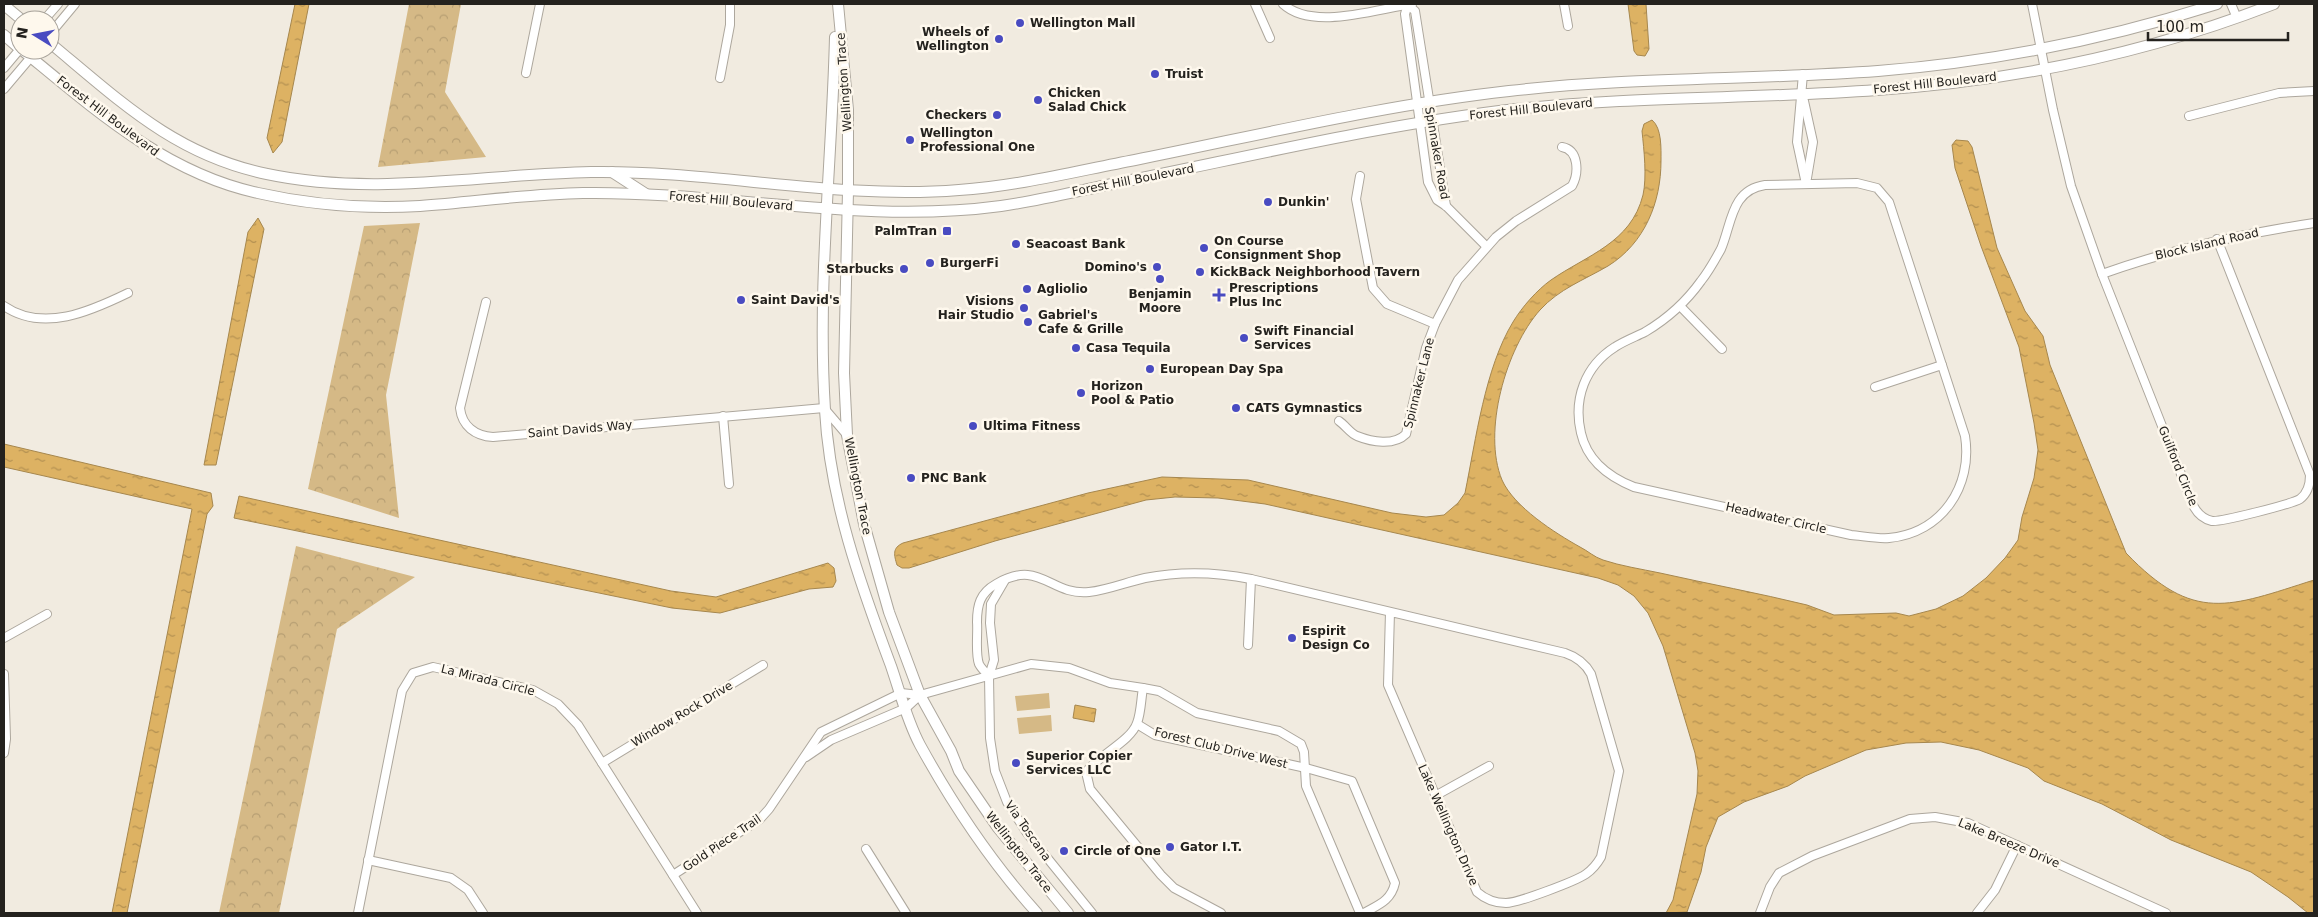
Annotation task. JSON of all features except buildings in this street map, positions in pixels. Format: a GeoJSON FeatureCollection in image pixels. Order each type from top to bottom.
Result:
{"type":"FeatureCollection","features":[{"type":"Feature","properties":{"kind":"main road","name":"Wellington Trace"},"geometry":{"type":"LineString","coordinates":[[837,4],[833,114],[827,190],[823,338],[824,408],[835,490],[850,555],[919,742],[966,822],[1016,890],[1036,913]]}},
{"type":"Feature","properties":{"kind":"main road","name":"Wellington Trace"},"geometry":{"type":"LineString","coordinates":[[837,4],[848,110],[848,211],[844,373],[847,435],[866,532],[889,612],[920,695],[951,751],[959,771],[998,828],[1068,913]]}},
{"type":"Feature","properties":{"kind":"main road","name":"Forest Hill Boulevard"},"geometry":{"type":"LineString","coordinates":[[60,51],[122,104],[162,133],[221,161],[261,173],[313,181],[383,186],[532,174],[611,172],[666,174],[848,192],[909,193],[1002,186],[1359,113],[1428,101],[1582,84],[1928,66],[2042,49],[2116,33],[2217,4]]}},
{"type":"Feature","properties":{"kind":"main road","name":"Forest Hill Boulevard"},"geometry":{"type":"LineString","coordinates":[[41,60],[122,130],[168,160],[217,182],[263,194],[314,203],[385,207],[559,194],[646,194],[827,210],[911,212],[1004,206],[1432,120],[1585,103],[1802,94],[1930,86],[2046,69],[2119,52],[2237,18],[2274,4]]}},
{"type":"Feature","properties":{"kind":"main road"},"geometry":{"type":"LineString","coordinates":[[611,172],[646,194]]}},
{"type":"Feature","properties":{"kind":"street"},"geometry":{"type":"LineString","coordinates":[[60,22],[75,4]]}},
{"type":"Feature","properties":{"kind":"street"},"geometry":{"type":"LineString","coordinates":[[526,73],[540,4]]}},
{"type":"Feature","properties":{"kind":"street"},"geometry":{"type":"LineString","coordinates":[[720,78],[730,25],[730,4]]}},
{"type":"Feature","properties":{"kind":"street"},"geometry":{"type":"LineString","coordinates":[[1255,4],[1270,38]]}},
{"type":"Feature","properties":{"kind":"street"},"geometry":{"type":"LineString","coordinates":[[1283,4],[1291,11],[1313,16],[1338,17],[1410,4]]}},
{"type":"Feature","properties":{"kind":"street","name":"Spinnaker Road"},"geometry":{"type":"LineString","coordinates":[[1446,206],[1415,11],[1410,4],[1405,14],[1428,182],[1437,200],[1446,206],[1486,246]]}},
{"type":"Feature","properties":{"kind":"street"},"geometry":{"type":"LineString","coordinates":[[1564,4],[1568,26]]}},
{"type":"Feature","properties":{"kind":"street","name":"Guilford Circle"},"geometry":{"type":"LineString","coordinates":[[2032,4],[2056,129],[2071,186],[2102,274],[2198,513],[2210,520],[2217,521],[2293,502],[2304,495],[2310,482],[2310,475],[2216,239]]}},
{"type":"Feature","properties":{"kind":"street"},"geometry":{"type":"LineString","coordinates":[[2231,4],[2237,18]]}},
{"type":"Feature","properties":{"kind":"street"},"geometry":{"type":"LineString","coordinates":[[4,89],[29,60]]}},
{"type":"Feature","properties":{"kind":"street"},"geometry":{"type":"LineString","coordinates":[[1803,74],[1797,142],[1806,184]]}},
{"type":"Feature","properties":{"kind":"street"},"geometry":{"type":"LineString","coordinates":[[2189,116],[2279,94],[2314,91]]}},
{"type":"Feature","properties":{"kind":"street"},"geometry":{"type":"LineString","coordinates":[[1802,94],[1813,142],[1806,184]]}},
{"type":"Feature","properties":{"kind":"street","name":"Spinnaker Lane"},"geometry":{"type":"LineString","coordinates":[[1339,420],[1356,436],[1389,442],[1401,438],[1409,427],[1426,348],[1435,324],[1458,280],[1486,246],[1516,221],[1568,191],[1572,186],[1576,173],[1574,153],[1569,148],[1562,146]]}},
{"type":"Feature","properties":{"kind":"street"},"geometry":{"type":"LineString","coordinates":[[1360,176],[1356,199],[1373,288],[1387,304],[1435,324]]}},
{"type":"Feature","properties":{"kind":"street","name":"Headwater Circle"},"geometry":{"type":"LineString","coordinates":[[1865,183],[1877,188],[1886,196],[1965,436],[1967,462],[1960,488],[1950,505],[1930,524],[1918,531],[1892,538],[1851,535],[1634,487],[1611,476],[1601,468],[1586,447],[1579,424],[1581,392],[1592,368],[1605,354],[1644,332],[1680,306],[1710,269],[1720,249],[1734,206],[1742,196],[1758,186],[1806,184],[1865,183]]}},
{"type":"Feature","properties":{"kind":"street","name":"Block Island Road"},"geometry":{"type":"LineString","coordinates":[[2102,274],[2177,249],[2216,239],[2314,223]]}},
{"type":"Feature","properties":{"kind":"street"},"geometry":{"type":"LineString","coordinates":[[4,306],[22,314],[59,318],[89,311],[128,293]]}},
{"type":"Feature","properties":{"kind":"street","name":"Saint Davids Way"},"geometry":{"type":"LineString","coordinates":[[486,302],[460,408],[468,427],[480,435],[493,437],[824,408]]}},
{"type":"Feature","properties":{"kind":"street"},"geometry":{"type":"LineString","coordinates":[[1680,306],[1722,349]]}},
{"type":"Feature","properties":{"kind":"street"},"geometry":{"type":"LineString","coordinates":[[1875,387],[1942,366]]}},
{"type":"Feature","properties":{"kind":"street"},"geometry":{"type":"LineString","coordinates":[[824,408],[847,435]]}},
{"type":"Feature","properties":{"kind":"street"},"geometry":{"type":"LineString","coordinates":[[723,416],[729,484]]}},
{"type":"Feature","properties":{"kind":"street","name":"Lake Wellington Drive"},"geometry":{"type":"LineString","coordinates":[[989,676],[979,665],[977,620],[979,600],[987,589],[1006,578],[1020,574],[1034,575],[1067,590],[1080,592],[1094,592],[1145,578],[1172,574],[1207,573],[1251,579],[1564,653],[1577,658],[1588,668],[1594,680],[1619,772],[1601,857],[1595,867],[1585,875],[1516,902],[1494,901],[1485,898],[1477,892],[1388,685],[1390,612]]}},
{"type":"Feature","properties":{"kind":"street"},"geometry":{"type":"LineString","coordinates":[[989,676],[994,660],[990,623],[991,604],[1006,578]]}},
{"type":"Feature","properties":{"kind":"street"},"geometry":{"type":"LineString","coordinates":[[1248,645],[1251,579]]}},
{"type":"Feature","properties":{"kind":"street"},"geometry":{"type":"LineString","coordinates":[[4,638],[47,614]]}},
{"type":"Feature","properties":{"kind":"street","name":"Forest Club Drive West"},"geometry":{"type":"LineString","coordinates":[[920,695],[1024,665],[1046,664],[1069,668],[1110,683],[1159,691],[1197,712],[1279,731],[1301,744],[1306,768],[1306,786],[1316,813],[1362,913],[1387,900],[1393,893],[1395,883],[1352,781],[1306,768],[1155,735],[1137,724]]}},
{"type":"Feature","properties":{"kind":"street","name":"Window Rock Drive"},"geometry":{"type":"LineString","coordinates":[[602,763],[763,665]]}},
{"type":"Feature","properties":{"kind":"street","name":"La Mirada Circle"},"geometry":{"type":"LineString","coordinates":[[358,913],[402,691],[408,678],[419,669],[433,667],[519,685],[546,696],[569,714],[697,913]]}},
{"type":"Feature","properties":{"kind":"street"},"geometry":{"type":"LineString","coordinates":[[4,674],[6,739],[4,753]]}},
{"type":"Feature","properties":{"kind":"street","name":"Via Toscana"},"geometry":{"type":"LineString","coordinates":[[989,676],[990,738],[999,784],[1027,833],[1092,913]]}},
{"type":"Feature","properties":{"kind":"street","name":"Forest Club Drive West"},"geometry":{"type":"LineString","coordinates":[[1143,688],[1137,724],[1131,733],[1086,772],[1090,789],[1161,875],[1174,888],[1221,913]]}},
{"type":"Feature","properties":{"kind":"street"},"geometry":{"type":"LineString","coordinates":[[901,693],[920,695]]}},
{"type":"Feature","properties":{"kind":"street","name":"Gold Piece Trail"},"geometry":{"type":"LineString","coordinates":[[673,875],[760,819],[769,810],[822,732],[901,693]]}},
{"type":"Feature","properties":{"kind":"street","name":"Gold Piece Trail"},"geometry":{"type":"LineString","coordinates":[[803,759],[831,740],[906,708],[920,695]]}},
{"type":"Feature","properties":{"kind":"street"},"geometry":{"type":"LineString","coordinates":[[1435,796],[1489,766]]}},
{"type":"Feature","properties":{"kind":"street","name":"Lake Breeze Drive"},"geometry":{"type":"LineString","coordinates":[[1760,913],[1770,887],[1779,873],[1812,856],[1910,818],[1935,817],[1960,820],[2166,913]]}},
{"type":"Feature","properties":{"kind":"street"},"geometry":{"type":"LineString","coordinates":[[1977,913],[1995,890],[2017,845]]}},
{"type":"Feature","properties":{"kind":"street"},"geometry":{"type":"LineString","coordinates":[[866,849],[906,913]]}},
{"type":"Feature","properties":{"kind":"street"},"geometry":{"type":"LineString","coordinates":[[368,860],[451,878],[468,890],[483,913]]}},
{"type":"Feature","properties":{"kind":"green space"},"geometry":{"type":"Polygon","coordinates":[[[409,4],[461,4],[445,92],[486,157],[378,167],[409,4]]]}},
{"type":"Feature","properties":{"kind":"green space"},"geometry":{"type":"Polygon","coordinates":[[[420,223],[386,395],[399,518],[308,489],[364,226],[420,223]]]}},
{"type":"Feature","properties":{"kind":"green space"},"geometry":{"type":"Polygon","coordinates":[[[296,546],[415,577],[337,629],[279,913],[219,913],[296,546]]]}},
{"type":"Feature","properties":{"kind":"green space"},"geometry":{"type":"Polygon","coordinates":[[[1049,693],[1050,708],[1017,711],[1015,696],[1049,693]]]}},
{"type":"Feature","properties":{"kind":"green space"},"geometry":{"type":"Polygon","coordinates":[[[1051,715],[1052,731],[1019,734],[1017,718],[1051,715]]]}},
{"type":"Feature","properties":{"kind":"water"},"geometry":{"type":"Polygon","coordinates":[[[295,4],[309,4],[282,142],[273,153],[267,138],[295,4]]]}},
{"type":"Feature","properties":{"kind":"water"},"geometry":{"type":"Polygon","coordinates":[[[1628,4],[1646,4],[1649,49],[1645,56],[1637,55],[1634,51],[1628,4]]]}},
{"type":"Feature","properties":{"kind":"water"},"geometry":{"type":"Polygon","coordinates":[[[1652,120],[1658,128],[1660,139],[1660,176],[1654,206],[1641,233],[1621,257],[1555,296],[1540,310],[1528,326],[1508,368],[1496,415],[1496,460],[1502,480],[1516,500],[1547,527],[1603,560],[1807,605],[1834,615],[1896,613],[1909,616],[1936,609],[1963,596],[1986,578],[2005,558],[2018,540],[2022,517],[2034,478],[2038,450],[2019,347],[1981,246],[1955,168],[1952,145],[1956,140],[1968,141],[1972,147],[1997,248],[2025,311],[2043,336],[2050,365],[2126,553],[2150,576],[2172,591],[2193,600],[2214,603],[2235,602],[2314,580],[2314,913],[2308,913],[2251,872],[2171,840],[2102,804],[2044,781],[2028,768],[1979,750],[1941,742],[1906,743],[1866,750],[1805,776],[1788,786],[1744,802],[1718,817],[1706,847],[1701,872],[1687,912],[1666,913],[1673,900],[1697,794],[1698,771],[1695,753],[1663,646],[1648,613],[1634,596],[1618,585],[1598,578],[1265,504],[1218,498],[1175,497],[1146,500],[995,541],[909,568],[902,568],[897,565],[895,550],[903,543],[1088,493],[1162,477],[1248,480],[1392,513],[1426,517],[1444,515],[1458,503],[1465,493],[1488,382],[1503,340],[1525,305],[1540,289],[1551,280],[1606,246],[1629,225],[1643,195],[1645,163],[1642,131],[1644,124],[1652,120]]]}},
{"type":"Feature","properties":{"kind":"water"},"geometry":{"type":"Polygon","coordinates":[[[258,218],[264,229],[216,465],[204,465],[248,232],[258,218]]]}},
{"type":"Feature","properties":{"kind":"water"},"geometry":{"type":"Polygon","coordinates":[[[4,444],[211,493],[213,506],[207,514],[127,913],[112,913],[192,509],[4,467],[4,444]]]}},
{"type":"Feature","properties":{"kind":"water"},"geometry":{"type":"Polygon","coordinates":[[[239,496],[671,591],[716,597],[828,563],[834,568],[836,581],[833,587],[809,589],[720,613],[672,608],[234,518],[239,496]]]}},
{"type":"Feature","properties":{"kind":"water"},"geometry":{"type":"Polygon","coordinates":[[[1075,705],[1096,709],[1094,722],[1073,718],[1075,705]]]}},
{"type":"Feature","properties":{"kind":"place","name":"Wellington Mall"},"geometry":{"type":"Point","coordinates":[1020,23]}},
{"type":"Feature","properties":{"kind":"place","name":"Wheels of Wellington"},"geometry":{"type":"Point","coordinates":[999,39]}},
{"type":"Feature","properties":{"kind":"place","name":"Truist"},"geometry":{"type":"Point","coordinates":[1155,74]}},
{"type":"Feature","properties":{"kind":"place","name":"Chicken Salad Chick"},"geometry":{"type":"Point","coordinates":[1038,100]}},
{"type":"Feature","properties":{"kind":"place","name":"Checkers"},"geometry":{"type":"Point","coordinates":[997,115]}},
{"type":"Feature","properties":{"kind":"place","name":"Wellington Professional One"},"geometry":{"type":"Point","coordinates":[910,140]}},
{"type":"Feature","properties":{"kind":"place","name":"Dunkin'"},"geometry":{"type":"Point","coordinates":[1268,202]}},
{"type":"Feature","properties":{"kind":"place","name":"PalmTran"},"geometry":{"type":"Point","coordinates":[947,231]}},
{"type":"Feature","properties":{"kind":"place","name":"Seacoast Bank"},"geometry":{"type":"Point","coordinates":[1016,244]}},
{"type":"Feature","properties":{"kind":"place","name":"On Course Consignment Shop"},"geometry":{"type":"Point","coordinates":[1204,248]}},
{"type":"Feature","properties":{"kind":"place","name":"BurgerFi"},"geometry":{"type":"Point","coordinates":[930,263]}},
{"type":"Feature","properties":{"kind":"place","name":"Domino's"},"geometry":{"type":"Point","coordinates":[1157,267]}},
{"type":"Feature","properties":{"kind":"place","name":"Starbucks"},"geometry":{"type":"Point","coordinates":[904,269]}},
{"type":"Feature","properties":{"kind":"place","name":"KickBack Neighborhood Tavern"},"geometry":{"type":"Point","coordinates":[1200,272]}},
{"type":"Feature","properties":{"kind":"place","name":"Benjamin Moore"},"geometry":{"type":"Point","coordinates":[1160,279]}},
{"type":"Feature","properties":{"kind":"place","name":"Agliolio"},"geometry":{"type":"Point","coordinates":[1027,289]}},
{"type":"Feature","properties":{"kind":"place","name":"Prescriptions Plus Inc"},"geometry":{"type":"Point","coordinates":[1219,295]}},
{"type":"Feature","properties":{"kind":"place","name":"Saint David's"},"geometry":{"type":"Point","coordinates":[741,300]}},
{"type":"Feature","properties":{"kind":"place","name":"Visions Hair Studio"},"geometry":{"type":"Point","coordinates":[1024,308]}},
{"type":"Feature","properties":{"kind":"place","name":"Gabriel's Cafe & Grille"},"geometry":{"type":"Point","coordinates":[1028,322]}},
{"type":"Feature","properties":{"kind":"place","name":"Swift Financial Services"},"geometry":{"type":"Point","coordinates":[1244,338]}},
{"type":"Feature","properties":{"kind":"place","name":"Casa Tequila"},"geometry":{"type":"Point","coordinates":[1076,348]}},
{"type":"Feature","properties":{"kind":"place","name":"European Day Spa"},"geometry":{"type":"Point","coordinates":[1150,369]}},
{"type":"Feature","properties":{"kind":"place","name":"Horizon Pool & Patio"},"geometry":{"type":"Point","coordinates":[1081,393]}},
{"type":"Feature","properties":{"kind":"place","name":"CATS Gymnastics"},"geometry":{"type":"Point","coordinates":[1236,408]}},
{"type":"Feature","properties":{"kind":"place","name":"Ultima Fitness"},"geometry":{"type":"Point","coordinates":[973,426]}},
{"type":"Feature","properties":{"kind":"place","name":"PNC Bank"},"geometry":{"type":"Point","coordinates":[911,478]}},
{"type":"Feature","properties":{"kind":"place","name":"Espirit Design Co"},"geometry":{"type":"Point","coordinates":[1292,638]}},
{"type":"Feature","properties":{"kind":"place","name":"Superior Copier Services LLC"},"geometry":{"type":"Point","coordinates":[1016,763]}},
{"type":"Feature","properties":{"kind":"place","name":"Gator I.T."},"geometry":{"type":"Point","coordinates":[1170,847]}},
{"type":"Feature","properties":{"kind":"place","name":"Circle of One"},"geometry":{"type":"Point","coordinates":[1064,851]}}]}
